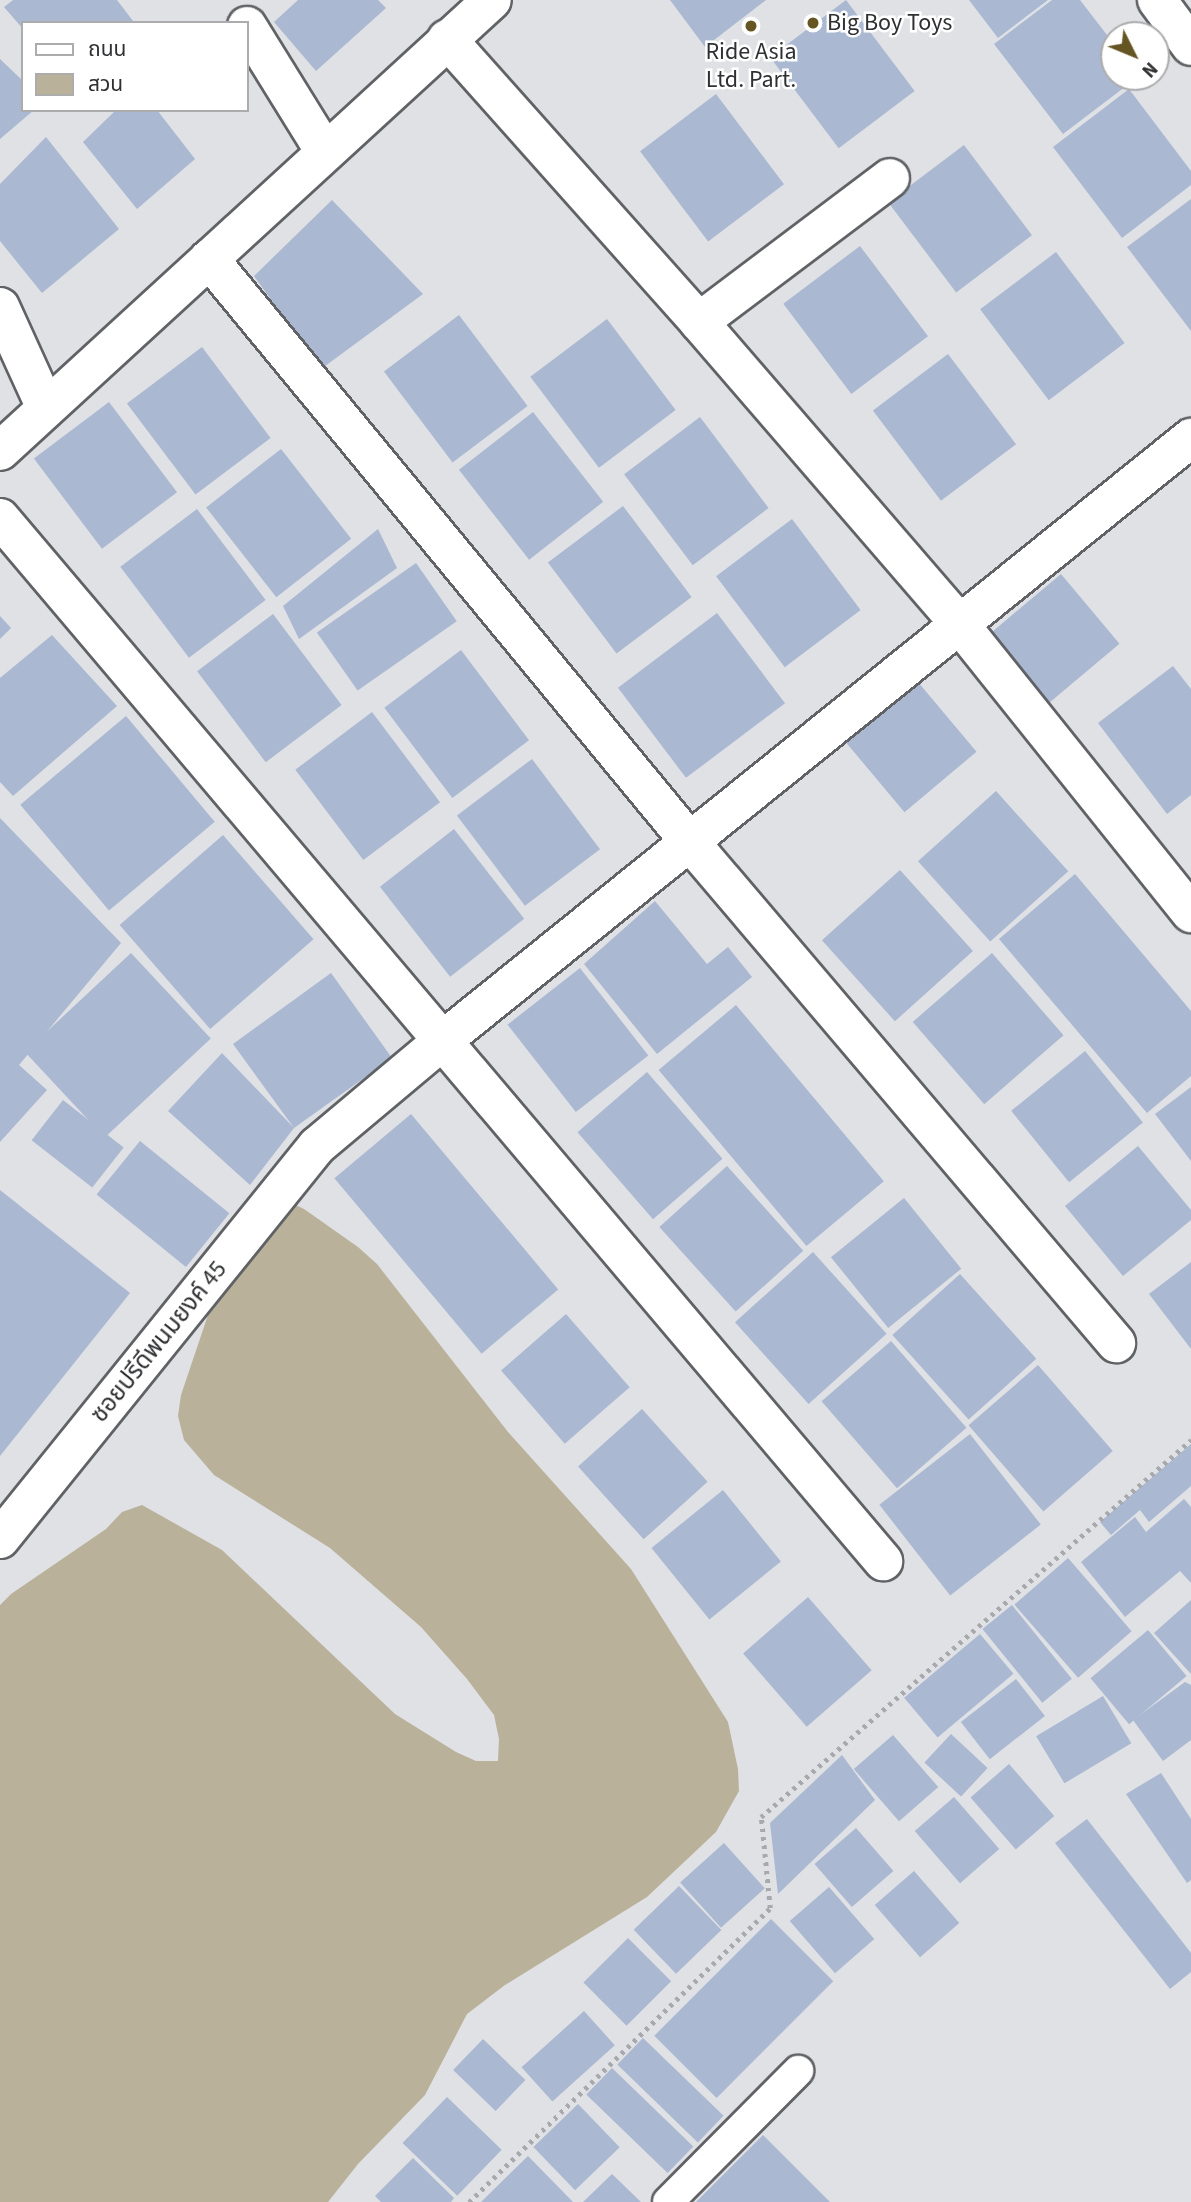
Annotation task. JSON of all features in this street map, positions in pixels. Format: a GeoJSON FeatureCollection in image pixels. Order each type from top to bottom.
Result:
{"type":"FeatureCollection","features":[{"type":"Feature","properties":{"kind":"street"},"geometry":{"type":"LineString","coordinates":[[231,0],[244,21]]}},
{"type":"Feature","properties":{"kind":"street"},"geometry":{"type":"LineString","coordinates":[[1157,0],[1191,46]]}},
{"type":"Feature","properties":{"kind":"street"},"geometry":{"type":"LineString","coordinates":[[0,451],[486,2]]}},
{"type":"Feature","properties":{"kind":"street"},"geometry":{"type":"LineString","coordinates":[[248,27],[325,152]]}},
{"type":"Feature","properties":{"kind":"street"},"geometry":{"type":"LineString","coordinates":[[447,39],[699,322],[961,626],[1191,913]]}},
{"type":"Feature","properties":{"kind":"street"},"geometry":{"type":"LineString","coordinates":[[699,322],[890,178]]}},
{"type":"Feature","properties":{"kind":"street"},"geometry":{"type":"LineString","coordinates":[[209,258],[690,842],[1116,1343]]}},
{"type":"Feature","properties":{"kind":"street"},"geometry":{"type":"LineString","coordinates":[[0,307],[46,408]]}},
{"type":"Feature","properties":{"kind":"street","name":"ซอยปรีดีพนมยงค์ 45"},"geometry":{"type":"LineString","coordinates":[[0,1539],[317,1146],[442,1041],[961,626],[1186,442]]}},
{"type":"Feature","properties":{"kind":"street"},"geometry":{"type":"LineString","coordinates":[[0,518],[883,1561]]}},
{"type":"Feature","properties":{"kind":"lane"},"geometry":{"type":"LineString","coordinates":[[668,2202],[798,2071]]}},
{"type":"Feature","properties":{"kind":"path"},"geometry":{"type":"LineString","coordinates":[[469,2202],[770,1908],[761,1817],[1191,1440]]}},
{"type":"Feature","properties":{"kind":"green space"},"geometry":{"type":"Polygon","coordinates":[[[283,1199],[304,1209],[358,1247],[377,1264],[508,1432],[631,1569],[728,1722],[738,1769],[739,1791],[716,1832],[647,1897],[505,1985],[467,2014],[425,2095],[358,2164],[328,2202],[0,2202],[0,1605],[11,1594],[106,1529],[122,1512],[142,1505],[222,1550],[395,1714],[456,1752],[476,1761],[498,1761],[499,1739],[494,1715],[467,1679],[421,1627],[330,1548],[214,1475],[184,1440],[178,1416],[181,1395],[209,1312],[283,1199]]]}},
{"type":"Feature","properties":{"kind":"building"},"geometry":{"type":"Polygon","coordinates":[[[13,0],[117,0],[133,21],[21,21],[21,27],[4,7],[13,0]]]}},
{"type":"Feature","properties":{"kind":"building"},"geometry":{"type":"Polygon","coordinates":[[[298,0],[378,0],[386,8],[316,71],[274,22],[298,0]]]}},
{"type":"Feature","properties":{"kind":"building"},"geometry":{"type":"Polygon","coordinates":[[[670,0],[766,0],[705,47],[670,0]]]}},
{"type":"Feature","properties":{"kind":"building"},"geometry":{"type":"Polygon","coordinates":[[[846,0],[915,91],[839,148],[770,57],[846,0]]]}},
{"type":"Feature","properties":{"kind":"building"},"geometry":{"type":"Polygon","coordinates":[[[969,0],[1048,0],[998,38],[969,0]]]}},
{"type":"Feature","properties":{"kind":"building"},"geometry":{"type":"Polygon","coordinates":[[[1052,0],[1080,0],[1100,26],[1100,91],[1120,91],[1063,134],[994,44],[1052,0]]]}},
{"type":"Feature","properties":{"kind":"building"},"geometry":{"type":"Polygon","coordinates":[[[0,59],[21,79],[21,112],[32,112],[0,139],[0,59]]]}},
{"type":"Feature","properties":{"kind":"building"},"geometry":{"type":"Polygon","coordinates":[[[1126,91],[1131,91],[1191,171],[1191,185],[1122,238],[1053,147],[1126,91]]]}},
{"type":"Feature","properties":{"kind":"building"},"geometry":{"type":"Polygon","coordinates":[[[716,94],[784,184],[708,241],[640,151],[716,94]]]}},
{"type":"Feature","properties":{"kind":"building"},"geometry":{"type":"Polygon","coordinates":[[[114,112],[159,112],[195,159],[137,209],[83,142],[114,112]]]}},
{"type":"Feature","properties":{"kind":"building"},"geometry":{"type":"Polygon","coordinates":[[[46,137],[119,229],[42,293],[0,241],[0,184],[46,137]]]}},
{"type":"Feature","properties":{"kind":"building"},"geometry":{"type":"Polygon","coordinates":[[[964,145],[1032,235],[956,292],[888,202],[964,145]]]}},
{"type":"Feature","properties":{"kind":"building"},"geometry":{"type":"Polygon","coordinates":[[[1191,199],[1191,331],[1127,247],[1191,199]]]}},
{"type":"Feature","properties":{"kind":"building"},"geometry":{"type":"Polygon","coordinates":[[[332,200],[423,294],[321,369],[254,276],[332,200]]]}},
{"type":"Feature","properties":{"kind":"building"},"geometry":{"type":"Polygon","coordinates":[[[860,246],[928,336],[851,394],[783,304],[860,246]]]}},
{"type":"Feature","properties":{"kind":"building"},"geometry":{"type":"Polygon","coordinates":[[[1056,252],[1125,343],[1049,400],[980,309],[1056,252]]]}},
{"type":"Feature","properties":{"kind":"building"},"geometry":{"type":"Polygon","coordinates":[[[459,315],[528,406],[453,463],[384,372],[459,315]]]}},
{"type":"Feature","properties":{"kind":"building"},"geometry":{"type":"Polygon","coordinates":[[[607,319],[676,410],[599,468],[530,377],[607,319]]]}},
{"type":"Feature","properties":{"kind":"building"},"geometry":{"type":"Polygon","coordinates":[[[202,347],[271,438],[196,495],[127,404],[202,347]]]}},
{"type":"Feature","properties":{"kind":"building"},"geometry":{"type":"Polygon","coordinates":[[[948,354],[1016,444],[941,501],[873,411],[948,354]]]}},
{"type":"Feature","properties":{"kind":"building"},"geometry":{"type":"Polygon","coordinates":[[[109,402],[177,492],[102,549],[34,459],[109,402]]]}},
{"type":"Feature","properties":{"kind":"building"},"geometry":{"type":"Polygon","coordinates":[[[533,412],[603,502],[529,560],[459,470],[533,412]]]}},
{"type":"Feature","properties":{"kind":"building"},"geometry":{"type":"Polygon","coordinates":[[[700,417],[769,508],[693,565],[624,474],[700,417]]]}},
{"type":"Feature","properties":{"kind":"building"},"geometry":{"type":"Polygon","coordinates":[[[281,449],[351,539],[276,597],[206,507],[281,449]]]}},
{"type":"Feature","properties":{"kind":"building"},"geometry":{"type":"Polygon","coordinates":[[[623,506],[692,597],[617,654],[548,563],[623,506]]]}},
{"type":"Feature","properties":{"kind":"building"},"geometry":{"type":"Polygon","coordinates":[[[197,509],[266,600],[189,658],[120,567],[197,509]]]}},
{"type":"Feature","properties":{"kind":"building"},"geometry":{"type":"Polygon","coordinates":[[[792,519],[861,610],[785,667],[716,576],[792,519]]]}},
{"type":"Feature","properties":{"kind":"building"},"geometry":{"type":"Polygon","coordinates":[[[378,529],[397,568],[299,639],[283,606],[378,529]]]}},
{"type":"Feature","properties":{"kind":"building"},"geometry":{"type":"Polygon","coordinates":[[[416,563],[457,621],[358,691],[317,632],[416,563]]]}},
{"type":"Feature","properties":{"kind":"building"},"geometry":{"type":"Polygon","coordinates":[[[1061,574],[1119,644],[1047,704],[989,634],[1061,574]]]}},
{"type":"Feature","properties":{"kind":"building"},"geometry":{"type":"Polygon","coordinates":[[[717,613],[785,703],[686,778],[618,688],[717,613]]]}},
{"type":"Feature","properties":{"kind":"building"},"geometry":{"type":"Polygon","coordinates":[[[273,614],[342,705],[266,762],[197,671],[273,614]]]}},
{"type":"Feature","properties":{"kind":"building"},"geometry":{"type":"Polygon","coordinates":[[[0,616],[11,628],[0,639],[0,616]]]}},
{"type":"Feature","properties":{"kind":"building"},"geometry":{"type":"Polygon","coordinates":[[[52,635],[117,706],[13,796],[0,782],[0,678],[52,635]]]}},
{"type":"Feature","properties":{"kind":"building"},"geometry":{"type":"Polygon","coordinates":[[[461,650],[529,740],[452,798],[384,708],[461,650]]]}},
{"type":"Feature","properties":{"kind":"building"},"geometry":{"type":"Polygon","coordinates":[[[1173,666],[1191,689],[1191,795],[1167,814],[1098,723],[1173,666]]]}},
{"type":"Feature","properties":{"kind":"building"},"geometry":{"type":"Polygon","coordinates":[[[918,682],[976,752],[904,812],[846,742],[918,682]]]}},
{"type":"Feature","properties":{"kind":"building"},"geometry":{"type":"Polygon","coordinates":[[[372,712],[440,802],[363,860],[295,770],[372,712]]]}},
{"type":"Feature","properties":{"kind":"building"},"geometry":{"type":"Polygon","coordinates":[[[126,716],[215,822],[109,910],[20,805],[126,716]]]}},
{"type":"Feature","properties":{"kind":"building"},"geometry":{"type":"Polygon","coordinates":[[[532,759],[600,849],[525,906],[457,816],[532,759]]]}},
{"type":"Feature","properties":{"kind":"building"},"geometry":{"type":"Polygon","coordinates":[[[996,791],[1068,871],[990,942],[918,861],[996,791]]]}},
{"type":"Feature","properties":{"kind":"building"},"geometry":{"type":"Polygon","coordinates":[[[0,818],[121,943],[19,1065],[47,1090],[0,1142],[0,818]]]}},
{"type":"Feature","properties":{"kind":"building"},"geometry":{"type":"Polygon","coordinates":[[[454,829],[524,919],[450,977],[380,887],[454,829]]]}},
{"type":"Feature","properties":{"kind":"building"},"geometry":{"type":"Polygon","coordinates":[[[223,835],[314,939],[210,1029],[120,925],[223,835]]]}},
{"type":"Feature","properties":{"kind":"building"},"geometry":{"type":"Polygon","coordinates":[[[900,870],[973,951],[895,1021],[822,940],[900,870]]]}},
{"type":"Feature","properties":{"kind":"building"},"geometry":{"type":"Polygon","coordinates":[[[1075,874],[1191,1011],[1191,1076],[1147,1113],[999,939],[1075,874]]]}},
{"type":"Feature","properties":{"kind":"building"},"geometry":{"type":"Polygon","coordinates":[[[655,901],[707,964],[728,947],[752,977],[657,1054],[584,964],[655,901]]]}},
{"type":"Feature","properties":{"kind":"building"},"geometry":{"type":"Polygon","coordinates":[[[131,953],[211,1039],[105,1137],[25,1052],[131,953]]]}},
{"type":"Feature","properties":{"kind":"building"},"geometry":{"type":"Polygon","coordinates":[[[992,953],[1064,1035],[984,1104],[913,1022],[992,953]]]}},
{"type":"Feature","properties":{"kind":"building"},"geometry":{"type":"Polygon","coordinates":[[[580,968],[648,1055],[576,1112],[508,1025],[580,968]]]}},
{"type":"Feature","properties":{"kind":"building"},"geometry":{"type":"Polygon","coordinates":[[[331,973],[392,1058],[294,1128],[233,1044],[331,973]]]}},
{"type":"Feature","properties":{"kind":"building"},"geometry":{"type":"Polygon","coordinates":[[[736,1005],[884,1181],[806,1246],[659,1070],[736,1005]]]}},
{"type":"Feature","properties":{"kind":"building"},"geometry":{"type":"Polygon","coordinates":[[[1085,1051],[1143,1122],[1069,1182],[1011,1111],[1085,1051]]]}},
{"type":"Feature","properties":{"kind":"building"},"geometry":{"type":"Polygon","coordinates":[[[222,1053],[294,1128],[250,1185],[168,1111],[222,1053]]]}},
{"type":"Feature","properties":{"kind":"building"},"geometry":{"type":"Polygon","coordinates":[[[647,1072],[722,1159],[653,1219],[578,1132],[647,1072]]]}},
{"type":"Feature","properties":{"kind":"building"},"geometry":{"type":"Polygon","coordinates":[[[1191,1087],[1191,1161],[1155,1114],[1191,1087]]]}},
{"type":"Feature","properties":{"kind":"building"},"geometry":{"type":"Polygon","coordinates":[[[63,1100],[124,1147],[92,1188],[32,1140],[63,1100]]]}},
{"type":"Feature","properties":{"kind":"building"},"geometry":{"type":"Polygon","coordinates":[[[411,1114],[558,1289],[482,1354],[334,1178],[411,1114]]]}},
{"type":"Feature","properties":{"kind":"building"},"geometry":{"type":"Polygon","coordinates":[[[140,1141],[229,1213],[186,1267],[97,1195],[140,1141]]]}},
{"type":"Feature","properties":{"kind":"building"},"geometry":{"type":"Polygon","coordinates":[[[1138,1146],[1191,1210],[1191,1220],[1123,1276],[1065,1206],[1138,1146]]]}},
{"type":"Feature","properties":{"kind":"building"},"geometry":{"type":"Polygon","coordinates":[[[727,1166],[803,1251],[736,1312],[659,1227],[727,1166]]]}},
{"type":"Feature","properties":{"kind":"building"},"geometry":{"type":"Polygon","coordinates":[[[0,1190],[130,1293],[0,1456],[0,1190]]]}},
{"type":"Feature","properties":{"kind":"building"},"geometry":{"type":"Polygon","coordinates":[[[904,1198],[961,1269],[888,1328],[831,1257],[904,1198]]]}},
{"type":"Feature","properties":{"kind":"building"},"geometry":{"type":"Polygon","coordinates":[[[813,1252],[887,1334],[809,1404],[735,1322],[813,1252]]]}},
{"type":"Feature","properties":{"kind":"building"},"geometry":{"type":"Polygon","coordinates":[[[1191,1262],[1191,1349],[1149,1294],[1191,1262]]]}},
{"type":"Feature","properties":{"kind":"building"},"geometry":{"type":"Polygon","coordinates":[[[960,1274],[1036,1359],[969,1420],[892,1335],[960,1274]]]}},
{"type":"Feature","properties":{"kind":"building"},"geometry":{"type":"Polygon","coordinates":[[[566,1314],[630,1387],[565,1444],[501,1370],[566,1314]]]}},
{"type":"Feature","properties":{"kind":"building"},"geometry":{"type":"Polygon","coordinates":[[[891,1341],[966,1428],[897,1488],[822,1401],[891,1341]]]}},
{"type":"Feature","properties":{"kind":"building"},"geometry":{"type":"Polygon","coordinates":[[[1038,1365],[1113,1451],[1043,1511],[969,1425],[1038,1365]]]}},
{"type":"Feature","properties":{"kind":"building"},"geometry":{"type":"Polygon","coordinates":[[[642,1409],[708,1482],[644,1539],[578,1467],[642,1409]]]}},
{"type":"Feature","properties":{"kind":"building"},"geometry":{"type":"Polygon","coordinates":[[[970,1434],[1041,1525],[950,1595],[879,1505],[970,1434]]]}},
{"type":"Feature","properties":{"kind":"building"},"geometry":{"type":"Polygon","coordinates":[[[1191,1444],[1191,1486],[1149,1522],[1140,1510],[1111,1535],[1100,1522],[1191,1444]]]}},
{"type":"Feature","properties":{"kind":"building"},"geometry":{"type":"Polygon","coordinates":[[[723,1490],[781,1561],[709,1619],[652,1548],[723,1490]]]}},
{"type":"Feature","properties":{"kind":"building"},"geometry":{"type":"Polygon","coordinates":[[[1184,1499],[1191,1507],[1191,1583],[1180,1571],[1125,1617],[1081,1562],[1135,1517],[1146,1532],[1184,1499]]]}},
{"type":"Feature","properties":{"kind":"building"},"geometry":{"type":"Polygon","coordinates":[[[1068,1558],[1132,1631],[1078,1678],[1014,1605],[1068,1558]]]}},
{"type":"Feature","properties":{"kind":"building"},"geometry":{"type":"Polygon","coordinates":[[[808,1597],[872,1670],[807,1727],[743,1653],[808,1597]]]}},
{"type":"Feature","properties":{"kind":"building"},"geometry":{"type":"Polygon","coordinates":[[[1191,1600],[1191,1674],[1154,1633],[1191,1600]]]}},
{"type":"Feature","properties":{"kind":"building"},"geometry":{"type":"Polygon","coordinates":[[[1012,1605],[1072,1679],[1042,1703],[982,1629],[1012,1605]]]}},
{"type":"Feature","properties":{"kind":"building"},"geometry":{"type":"Polygon","coordinates":[[[1148,1630],[1187,1676],[1129,1724],[1091,1678],[1148,1630]]]}},
{"type":"Feature","properties":{"kind":"building"},"geometry":{"type":"Polygon","coordinates":[[[980,1634],[1013,1674],[938,1737],[904,1698],[980,1634]]]}},
{"type":"Feature","properties":{"kind":"building"},"geometry":{"type":"Polygon","coordinates":[[[1016,1679],[1045,1716],[990,1759],[961,1722],[1016,1679]]]}},
{"type":"Feature","properties":{"kind":"building"},"geometry":{"type":"Polygon","coordinates":[[[1185,1682],[1191,1685],[1191,1740],[1163,1761],[1133,1720],[1185,1682]]]}},
{"type":"Feature","properties":{"kind":"building"},"geometry":{"type":"Polygon","coordinates":[[[1103,1696],[1131,1743],[1064,1783],[1036,1736],[1103,1696]]]}},
{"type":"Feature","properties":{"kind":"building"},"geometry":{"type":"Polygon","coordinates":[[[951,1734],[988,1768],[961,1797],[924,1763],[951,1734]]]}},
{"type":"Feature","properties":{"kind":"building"},"geometry":{"type":"Polygon","coordinates":[[[893,1735],[938,1787],[899,1821],[854,1769],[893,1735]]]}},
{"type":"Feature","properties":{"kind":"building"},"geometry":{"type":"Polygon","coordinates":[[[842,1755],[875,1800],[778,1894],[770,1823],[842,1755]]]}},
{"type":"Feature","properties":{"kind":"building"},"geometry":{"type":"Polygon","coordinates":[[[1009,1764],[1054,1816],[1016,1850],[971,1797],[1009,1764]]]}},
{"type":"Feature","properties":{"kind":"building"},"geometry":{"type":"Polygon","coordinates":[[[1161,1773],[1191,1819],[1191,1880],[1187,1883],[1126,1794],[1161,1773]]]}},
{"type":"Feature","properties":{"kind":"building"},"geometry":{"type":"Polygon","coordinates":[[[954,1797],[999,1849],[960,1883],[915,1831],[954,1797]]]}},
{"type":"Feature","properties":{"kind":"building"},"geometry":{"type":"Polygon","coordinates":[[[1087,1819],[1191,1953],[1191,1972],[1170,1989],[1055,1843],[1087,1819]]]}},
{"type":"Feature","properties":{"kind":"building"},"geometry":{"type":"Polygon","coordinates":[[[856,1828],[893,1871],[852,1907],[814,1864],[856,1828]]]}},
{"type":"Feature","properties":{"kind":"building"},"geometry":{"type":"Polygon","coordinates":[[[724,1843],[765,1888],[721,1928],[680,1882],[724,1843]]]}},
{"type":"Feature","properties":{"kind":"building"},"geometry":{"type":"Polygon","coordinates":[[[914,1871],[959,1923],[920,1957],[875,1905],[914,1871]]]}},
{"type":"Feature","properties":{"kind":"building"},"geometry":{"type":"Polygon","coordinates":[[[679,1886],[721,1930],[676,1974],[634,1930],[679,1886]]]}},
{"type":"Feature","properties":{"kind":"building"},"geometry":{"type":"Polygon","coordinates":[[[829,1887],[874,1939],[835,1973],[790,1921],[829,1887]]]}},
{"type":"Feature","properties":{"kind":"building"},"geometry":{"type":"Polygon","coordinates":[[[771,1919],[833,1981],[717,2098],[654,2036],[771,1919]]]}},
{"type":"Feature","properties":{"kind":"building"},"geometry":{"type":"Polygon","coordinates":[[[628,1938],[671,1981],[627,2026],[583,1983],[628,1938]]]}},
{"type":"Feature","properties":{"kind":"building"},"geometry":{"type":"Polygon","coordinates":[[[584,2011],[615,2045],[552,2101],[522,2067],[584,2011]]]}},
{"type":"Feature","properties":{"kind":"building"},"geometry":{"type":"Polygon","coordinates":[[[643,2038],[724,2116],[698,2142],[617,2065],[643,2038]]]}},
{"type":"Feature","properties":{"kind":"building"},"geometry":{"type":"Polygon","coordinates":[[[483,2039],[525,2080],[496,2111],[453,2070],[483,2039]]]}},
{"type":"Feature","properties":{"kind":"building"},"geometry":{"type":"Polygon","coordinates":[[[612,2068],[693,2146],[668,2173],[586,2095],[612,2068]]]}},
{"type":"Feature","properties":{"kind":"building"},"geometry":{"type":"Polygon","coordinates":[[[447,2097],[502,2150],[457,2196],[403,2143],[447,2097]]]}},
{"type":"Feature","properties":{"kind":"building"},"geometry":{"type":"Polygon","coordinates":[[[578,2104],[620,2147],[575,2190],[533,2147],[578,2104]]]}},
{"type":"Feature","properties":{"kind":"building"},"geometry":{"type":"Polygon","coordinates":[[[763,2135],[830,2202],[696,2202],[763,2135]]]}},
{"type":"Feature","properties":{"kind":"building"},"geometry":{"type":"Polygon","coordinates":[[[528,2156],[573,2202],[481,2202],[528,2156]]]}},
{"type":"Feature","properties":{"kind":"building"},"geometry":{"type":"Polygon","coordinates":[[[413,2158],[454,2198],[451,2202],[381,2202],[375,2196],[413,2158]]]}},
{"type":"Feature","properties":{"kind":"building"},"geometry":{"type":"Polygon","coordinates":[[[612,2174],[641,2202],[583,2202],[612,2174]]]}},
{"type":"Feature","properties":{"kind":"place","name":"Big Boy Toys"},"geometry":{"type":"Point","coordinates":[813,23]}},
{"type":"Feature","properties":{"kind":"place","name":"Ride Asia Ltd. Part."},"geometry":{"type":"Point","coordinates":[751,26]}}]}
